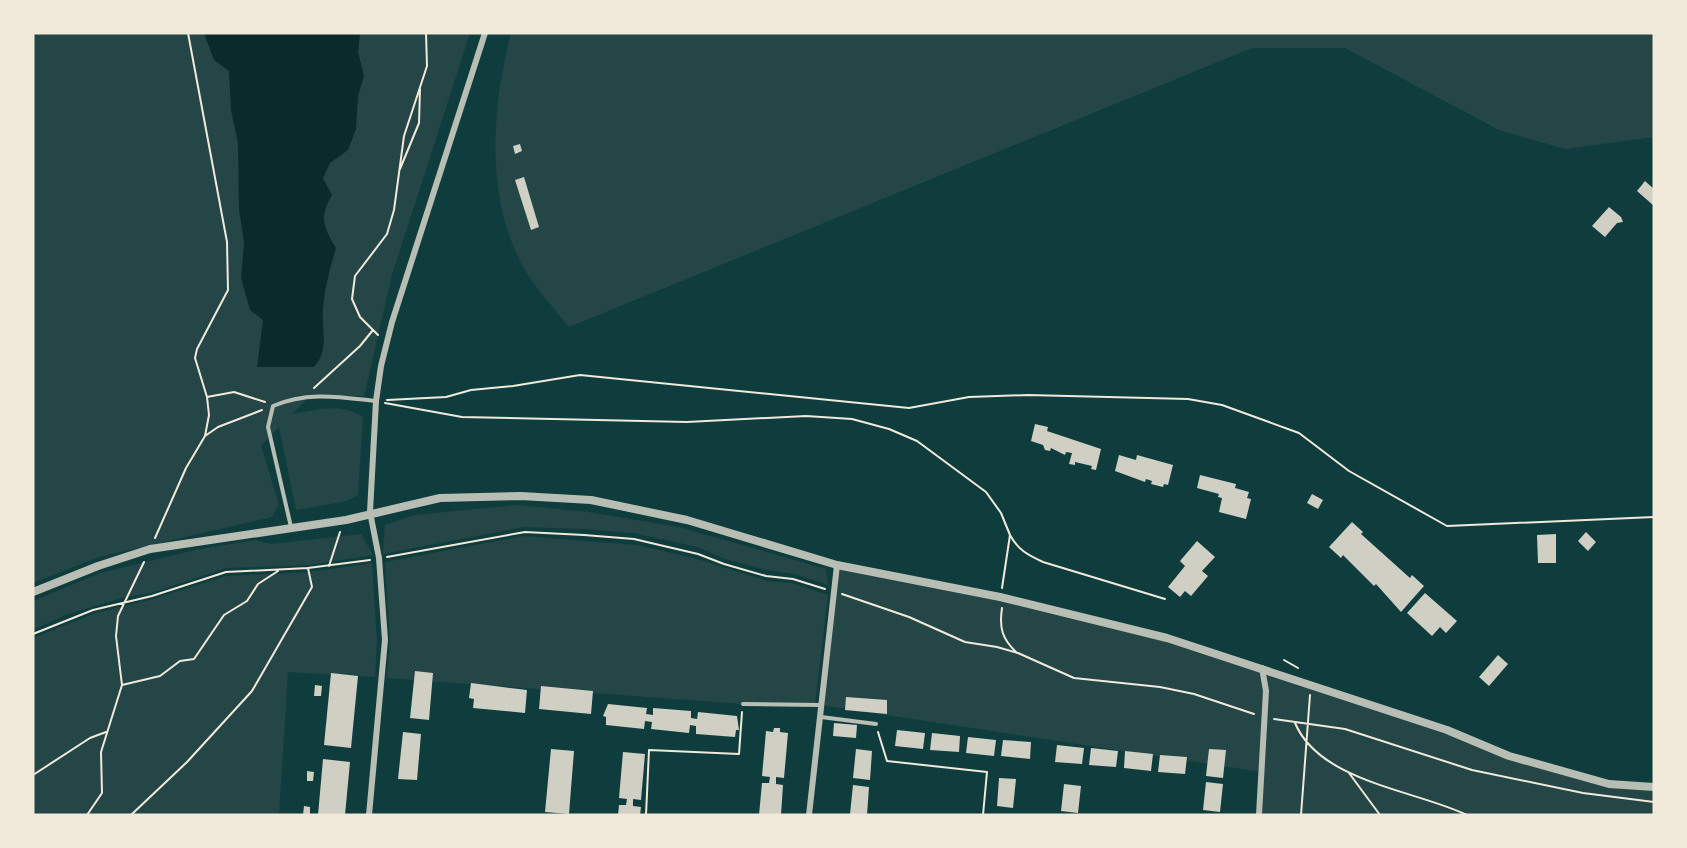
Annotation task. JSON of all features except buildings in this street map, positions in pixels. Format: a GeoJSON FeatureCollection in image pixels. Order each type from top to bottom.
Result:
{"type":"FeatureCollection","features":[{"type":"Feature","properties":{"kind":"street"},"geometry":{"type":"LineString","coordinates":[[369,815],[384,640],[379,558],[370,512],[376,401],[387,343],[485,33]]}},
{"type":"Feature","properties":{"kind":"street"},"geometry":{"type":"LineString","coordinates":[[33,592],[98,566],[150,549],[346,520],[370,512],[440,498],[521,496],[591,500],[687,520],[837,565],[1000,597],[1167,638],[1447,730],[1509,756],[1609,784],[1654,787]]}},
{"type":"Feature","properties":{"kind":"street"},"geometry":{"type":"LineString","coordinates":[[809,815],[837,565]]}},
{"type":"Feature","properties":{"kind":"street"},"geometry":{"type":"LineString","coordinates":[[1259,815],[1266,691],[1262,669]]}},
{"type":"Feature","properties":{"kind":"lane"},"geometry":{"type":"LineString","coordinates":[[291,527],[268,427],[273,406],[299,398],[322,395],[376,401]]}},
{"type":"Feature","properties":{"kind":"lane"},"geometry":{"type":"LineString","coordinates":[[743,704],[821,705]]}},
{"type":"Feature","properties":{"kind":"lane"},"geometry":{"type":"LineString","coordinates":[[821,717],[876,724]]}},
{"type":"Feature","properties":{"kind":"path"},"geometry":{"type":"LineString","coordinates":[[87,815],[102,793],[100,752],[122,685],[116,636],[118,616],[186,468],[205,436],[209,415],[207,397],[196,367],[196,349],[228,290],[230,272],[227,242],[190,55],[188,33]]}},
{"type":"Feature","properties":{"kind":"path"},"geometry":{"type":"LineString","coordinates":[[387,343],[360,317],[352,299],[355,276],[387,234],[394,210],[398,173],[409,117],[427,66],[426,33]]}},
{"type":"Feature","properties":{"kind":"path"},"geometry":{"type":"LineString","coordinates":[[398,173],[419,123],[420,86]]}},
{"type":"Feature","properties":{"kind":"path"},"geometry":{"type":"LineString","coordinates":[[299,398],[326,379],[373,330]]}},
{"type":"Feature","properties":{"kind":"path"},"geometry":{"type":"LineString","coordinates":[[376,401],[446,397],[471,390],[580,375],[909,408],[969,398],[1028,395],[1188,399],[1222,405],[1299,433],[1349,471],[1447,526],[1654,517]]}},
{"type":"Feature","properties":{"kind":"path"},"geometry":{"type":"LineString","coordinates":[[207,397],[234,392],[256,397],[273,406]]}},
{"type":"Feature","properties":{"kind":"path"},"geometry":{"type":"LineString","coordinates":[[376,401],[462,417],[687,422],[806,416],[852,418],[917,441],[953,466],[986,492],[1001,513],[1016,545],[1024,553],[1043,562],[1165,599]]}},
{"type":"Feature","properties":{"kind":"path"},"geometry":{"type":"LineString","coordinates":[[205,436],[218,427],[273,406]]}},
{"type":"Feature","properties":{"kind":"path"},"geometry":{"type":"LineString","coordinates":[[329,566],[337,537],[346,520]]}},
{"type":"Feature","properties":{"kind":"path"},"geometry":{"type":"LineString","coordinates":[[33,633],[66,618],[127,600],[152,596],[226,572],[329,566],[525,532],[634,539],[766,576],[793,579],[833,591],[909,617],[965,642],[1018,653],[1074,678],[1120,681],[1194,694],[1264,717],[1345,729],[1472,770],[1583,793],[1654,802]]}},
{"type":"Feature","properties":{"kind":"path"},"geometry":{"type":"LineString","coordinates":[[1010,534],[1000,597],[1000,626],[1006,643],[1018,653]]}},
{"type":"Feature","properties":{"kind":"path"},"geometry":{"type":"LineString","coordinates":[[132,815],[187,762],[252,691],[312,587],[309,568]]}},
{"type":"Feature","properties":{"kind":"path"},"geometry":{"type":"LineString","coordinates":[[122,685],[160,676],[180,661],[194,659],[224,615],[247,601],[258,584],[281,569]]}},
{"type":"Feature","properties":{"kind":"path"},"geometry":{"type":"LineString","coordinates":[[1284,660],[1302,670]]}},
{"type":"Feature","properties":{"kind":"path"},"geometry":{"type":"LineString","coordinates":[[1301,815],[1308,741],[1310,686]]}},
{"type":"Feature","properties":{"kind":"path"},"geometry":{"type":"LineString","coordinates":[[646,815],[649,750],[739,754],[743,704]]}},
{"type":"Feature","properties":{"kind":"path"},"geometry":{"type":"LineString","coordinates":[[1295,723],[1300,735],[1319,753],[1347,771],[1467,815]]}},
{"type":"Feature","properties":{"kind":"path"},"geometry":{"type":"LineString","coordinates":[[876,724],[887,761],[987,772],[983,815]]}},
{"type":"Feature","properties":{"kind":"path"},"geometry":{"type":"LineString","coordinates":[[33,776],[90,738],[106,732]]}},
{"type":"Feature","properties":{"kind":"path"},"geometry":{"type":"LineString","coordinates":[[1347,771],[1380,815]]}},
{"type":"Feature","properties":{"kind":"shaded area"},"geometry":{"type":"Polygon","coordinates":[[[33,33],[470,33],[392,275],[364,396],[310,396],[292,414],[337,408],[363,417],[358,495],[347,501],[296,510],[279,427],[261,446],[279,504],[272,517],[99,557],[33,583],[33,33]]]}},
{"type":"Feature","properties":{"kind":"shaded area"},"geometry":{"type":"Polygon","coordinates":[[[204,33],[360,33],[358,52],[364,76],[358,96],[356,129],[348,150],[330,163],[323,178],[332,195],[325,210],[324,222],[336,248],[324,300],[322,353],[314,367],[257,367],[263,320],[250,310],[241,278],[244,244],[239,209],[238,143],[231,110],[229,71],[214,60],[204,33]]]}},
{"type":"Feature","properties":{"kind":"shaded area"},"geometry":{"type":"Polygon","coordinates":[[[511,33],[1654,33],[1654,137],[1565,149],[1499,130],[1345,48],[1252,48],[569,327],[522,265],[510,238],[502,210],[497,181],[496,121],[511,33]]]}},
{"type":"Feature","properties":{"kind":"shaded area"},"geometry":{"type":"Polygon","coordinates":[[[517,505],[588,512],[679,527],[826,569],[828,585],[795,574],[767,570],[725,559],[698,547],[633,533],[583,529],[524,527],[383,554],[385,525],[414,515],[517,505]]]}},
{"type":"Feature","properties":{"kind":"shaded area"},"geometry":{"type":"Polygon","coordinates":[[[361,534],[373,555],[310,565],[226,568],[151,593],[125,597],[65,615],[33,630],[33,601],[100,573],[195,550],[255,540],[272,544],[361,534]]]}},
{"type":"Feature","properties":{"kind":"shaded area"},"geometry":{"type":"Polygon","coordinates":[[[524,536],[637,545],[694,558],[767,581],[792,583],[828,595],[815,705],[743,704],[387,678],[390,640],[385,562],[524,536]]]}},
{"type":"Feature","properties":{"kind":"shaded area"},"geometry":{"type":"Polygon","coordinates":[[[372,563],[377,641],[375,677],[288,672],[279,815],[33,815],[33,638],[96,613],[153,599],[226,576],[310,572],[372,563]]]}},
{"type":"Feature","properties":{"kind":"shaded area"},"geometry":{"type":"Polygon","coordinates":[[[837,565],[1167,638],[1509,756],[1609,784],[1654,787],[1654,815],[1259,815],[1262,772],[821,705],[837,565]]]}}]}
